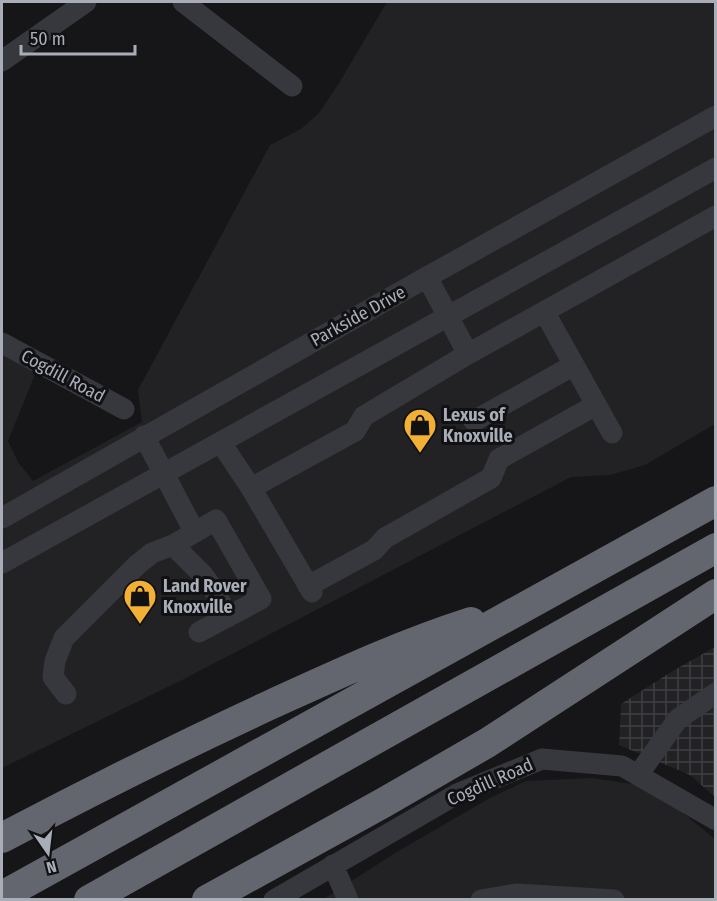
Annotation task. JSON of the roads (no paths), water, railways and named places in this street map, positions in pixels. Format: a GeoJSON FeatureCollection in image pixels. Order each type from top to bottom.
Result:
{"type":"FeatureCollection","features":[{"type":"Feature","properties":{"kind":"highway"},"geometry":{"type":"LineString","coordinates":[[2,896],[716,501]]}},
{"type":"Feature","properties":{"kind":"highway"},"geometry":{"type":"LineString","coordinates":[[89,900],[716,548]]}},
{"type":"Feature","properties":{"kind":"highway"},"geometry":{"type":"LineString","coordinates":[[234,900],[331,842],[716,594]]}},
{"type":"Feature","properties":{"kind":"highway"},"geometry":{"type":"LineString","coordinates":[[2,838],[192,741],[373,657],[428,636],[534,602]]}},
{"type":"Feature","properties":{"kind":"highway"},"geometry":{"type":"LineString","coordinates":[[207,900],[383,803],[487,742]]}},
{"type":"Feature","properties":{"kind":"street"},"geometry":{"type":"LineString","coordinates":[[2,61],[86,2]]}},
{"type":"Feature","properties":{"kind":"street"},"geometry":{"type":"LineString","coordinates":[[183,2],[291,86]]}},
{"type":"Feature","properties":{"kind":"street","name":"Parkside Drive"},"geometry":{"type":"LineString","coordinates":[[2,518],[716,116]]}},
{"type":"Feature","properties":{"kind":"street"},"geometry":{"type":"LineString","coordinates":[[2,563],[716,168]]}},
{"type":"Feature","properties":{"kind":"street"},"geometry":{"type":"LineString","coordinates":[[251,488],[354,431],[364,416],[468,354],[716,216]]}},
{"type":"Feature","properties":{"kind":"street"},"geometry":{"type":"LineString","coordinates":[[427,277],[468,354]]}},
{"type":"Feature","properties":{"kind":"street"},"geometry":{"type":"LineString","coordinates":[[545,313],[612,433]]}},
{"type":"Feature","properties":{"kind":"street","name":"Cogdill Road"},"geometry":{"type":"LineString","coordinates":[[2,343],[124,409]]}},
{"type":"Feature","properties":{"kind":"street"},"geometry":{"type":"LineString","coordinates":[[474,421],[574,365]]}},
{"type":"Feature","properties":{"kind":"street"},"geometry":{"type":"LineString","coordinates":[[221,443],[251,488],[310,589],[374,550],[386,538],[492,478],[499,459],[596,405]]}},
{"type":"Feature","properties":{"kind":"street"},"geometry":{"type":"LineString","coordinates":[[144,436],[194,531]]}},
{"type":"Feature","properties":{"kind":"street"},"geometry":{"type":"LineString","coordinates":[[66,694],[53,677],[54,661],[64,638],[152,553],[173,545],[216,520],[261,600],[199,632]]}},
{"type":"Feature","properties":{"kind":"street"},"geometry":{"type":"LineString","coordinates":[[173,545],[202,574],[214,590],[228,617]]}},
{"type":"Feature","properties":{"kind":"street"},"geometry":{"type":"LineString","coordinates":[[638,775],[678,719],[716,693]]}},
{"type":"Feature","properties":{"kind":"street","name":"Cogdill Road"},"geometry":{"type":"LineString","coordinates":[[281,898],[458,794],[542,759],[622,766],[716,820]]}},
{"type":"Feature","properties":{"kind":"street"},"geometry":{"type":"LineString","coordinates":[[333,866],[348,900]]}},
{"type":"Feature","properties":{"kind":"street"},"geometry":{"type":"LineString","coordinates":[[480,900],[516,894],[614,900]]}},
{"type":"Feature","properties":{"kind":"place","name":"Lexus of Knoxville"},"geometry":{"type":"Point","coordinates":[420,454]}},
{"type":"Feature","properties":{"kind":"place","name":"Land Rover Knoxville"},"geometry":{"type":"Point","coordinates":[140,625]}}]}
